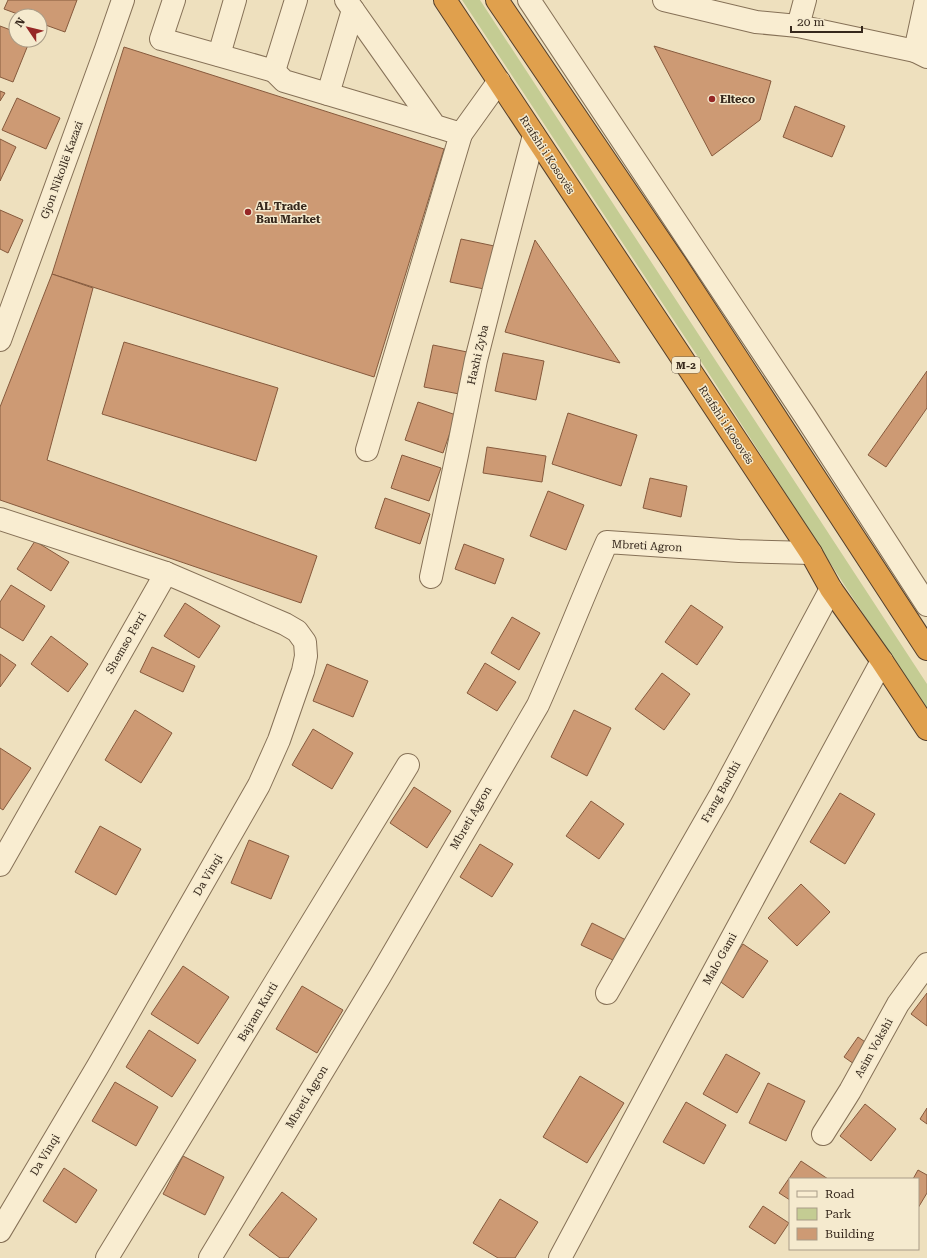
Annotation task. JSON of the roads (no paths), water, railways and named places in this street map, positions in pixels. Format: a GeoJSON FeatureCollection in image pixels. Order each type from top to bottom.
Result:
{"type":"FeatureCollection","features":[{"type":"Feature","properties":{"kind":"highway","name":"Rrafshi i Kosovës"},"geometry":{"type":"LineString","coordinates":[[445,0],[811,553],[831,589],[882,661],[927,729]]}},
{"type":"Feature","properties":{"kind":"highway"},"geometry":{"type":"LineString","coordinates":[[497,0],[675,263],[927,649]]}},
{"type":"Feature","properties":{"kind":"street","name":"Gjon Nikollë Kazazi"},"geometry":{"type":"LineString","coordinates":[[0,340],[123,0]]}},
{"type":"Feature","properties":{"kind":"street"},"geometry":{"type":"LineString","coordinates":[[174,0],[161,39],[274,71],[284,82],[461,134]]}},
{"type":"Feature","properties":{"kind":"street"},"geometry":{"type":"LineString","coordinates":[[219,55],[235,0]]}},
{"type":"Feature","properties":{"kind":"street"},"geometry":{"type":"LineString","coordinates":[[274,71],[296,0]]}},
{"type":"Feature","properties":{"kind":"street"},"geometry":{"type":"LineString","coordinates":[[530,0],[805,416],[927,605]]}},
{"type":"Feature","properties":{"kind":"street"},"geometry":{"type":"LineString","coordinates":[[664,0],[727,7],[756,22],[798,26],[923,52],[926,0]]}},
{"type":"Feature","properties":{"kind":"street"},"geometry":{"type":"LineString","coordinates":[[798,26],[805,0]]}},
{"type":"Feature","properties":{"kind":"street"},"geometry":{"type":"LineString","coordinates":[[328,94],[350,5]]}},
{"type":"Feature","properties":{"kind":"street"},"geometry":{"type":"LineString","coordinates":[[350,5],[435,126]]}},
{"type":"Feature","properties":{"kind":"street"},"geometry":{"type":"LineString","coordinates":[[367,450],[461,134],[499,80]]}},
{"type":"Feature","properties":{"kind":"street","name":"Haxhi Zyba"},"geometry":{"type":"LineString","coordinates":[[431,577],[476,360],[534,135]]}},
{"type":"Feature","properties":{"kind":"street"},"geometry":{"type":"LineString","coordinates":[[0,519],[166,572]]}},
{"type":"Feature","properties":{"kind":"street","name":"Mbreti Agron"},"geometry":{"type":"LineString","coordinates":[[210,1258],[380,976],[538,704],[607,542],[739,551],[811,553]]}},
{"type":"Feature","properties":{"kind":"street","name":"Shemso Ferri"},"geometry":{"type":"LineString","coordinates":[[0,865],[166,572]]}},
{"type":"Feature","properties":{"kind":"street","name":"Da Vinqi"},"geometry":{"type":"LineString","coordinates":[[0,1231],[236,828],[259,784],[279,740],[303,671],[306,656],[305,642],[297,631],[285,624],[166,572]]}},
{"type":"Feature","properties":{"kind":"street","name":"Frang Bardhi"},"geometry":{"type":"LineString","coordinates":[[607,993],[721,794],[831,589]]}},
{"type":"Feature","properties":{"kind":"street","name":"Malo Gami"},"geometry":{"type":"LineString","coordinates":[[560,1258],[680,1032],[882,661]]}},
{"type":"Feature","properties":{"kind":"street","name":"Bajram Kurti"},"geometry":{"type":"LineString","coordinates":[[108,1258],[408,765]]}},
{"type":"Feature","properties":{"kind":"street","name":"Asim Vokshi"},"geometry":{"type":"LineString","coordinates":[[823,1134],[850,1091],[898,1004],[927,964]]}},
{"type":"Feature","properties":{"kind":"place","name":"Elteco"},"geometry":{"type":"Point","coordinates":[712,99]}},
{"type":"Feature","properties":{"kind":"place","name":"AL Trade Bau Market"},"geometry":{"type":"Point","coordinates":[248,212]}}]}
